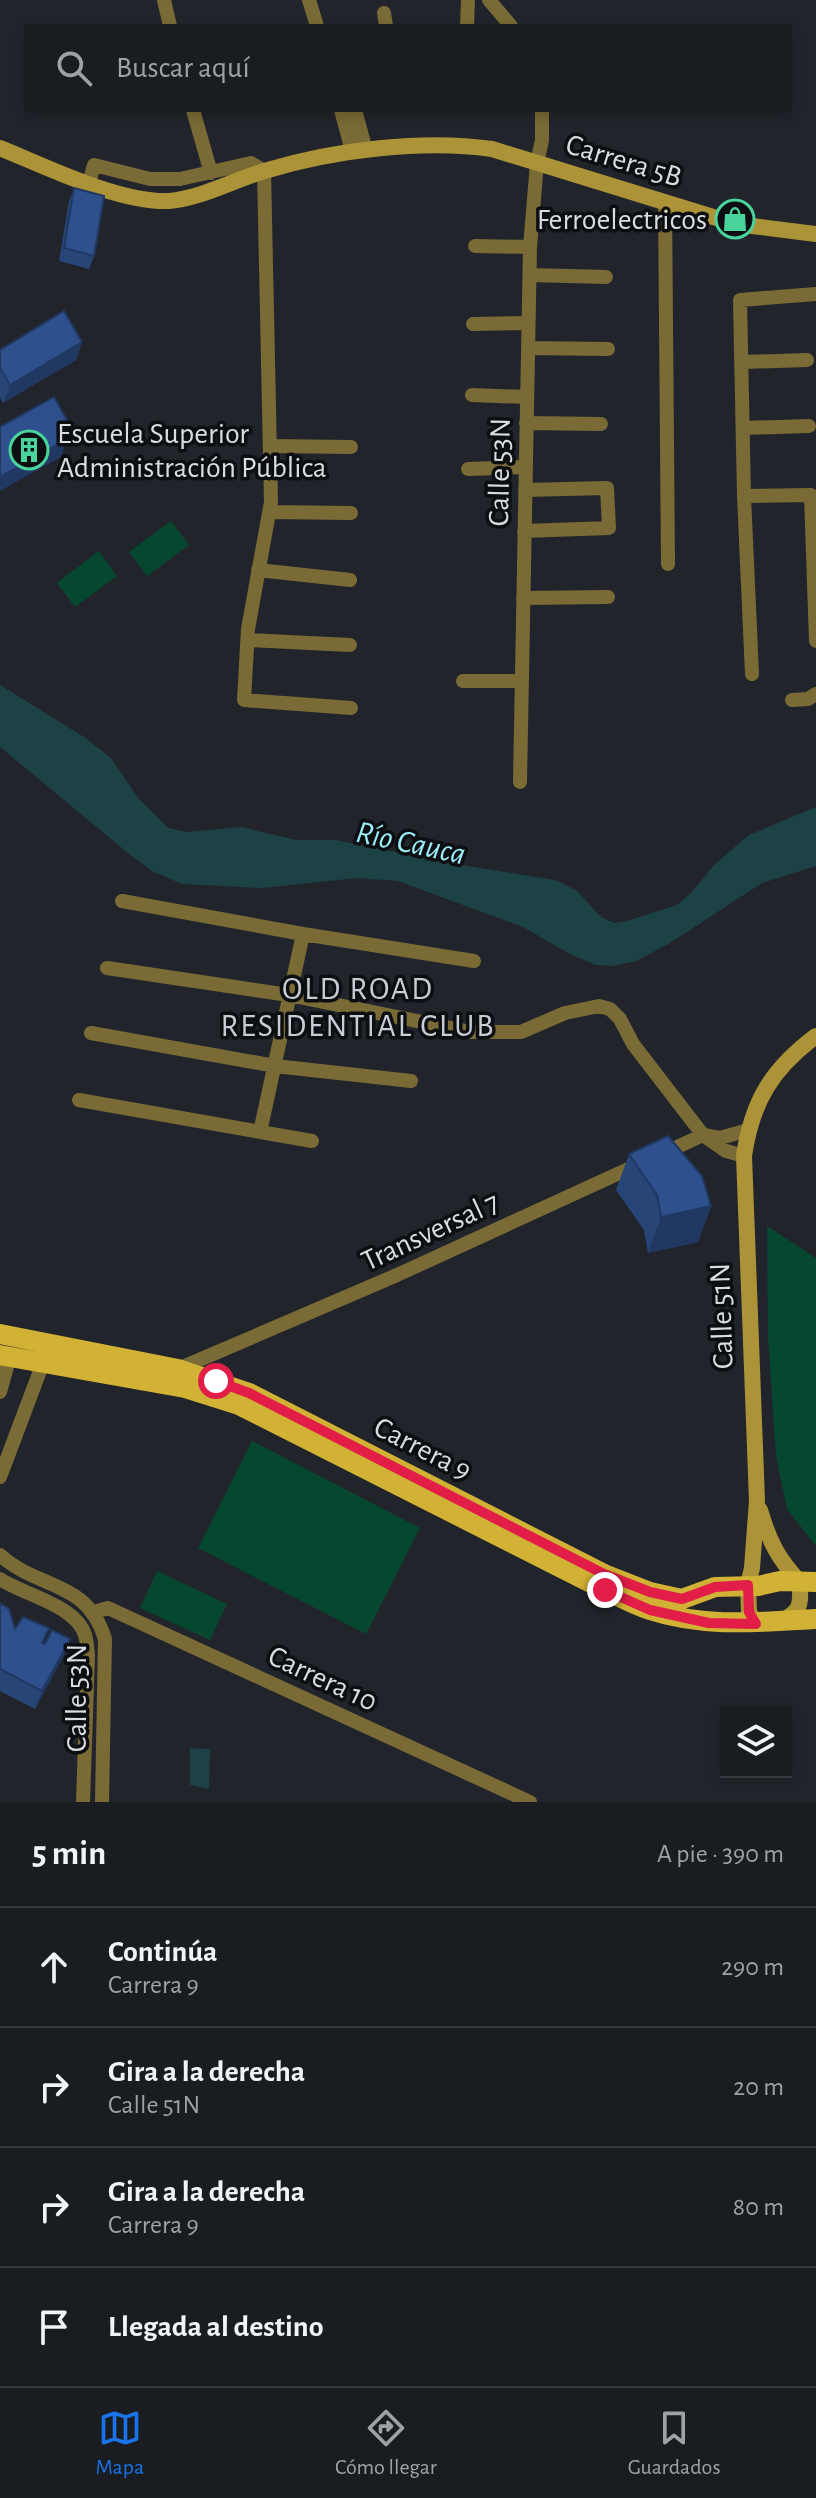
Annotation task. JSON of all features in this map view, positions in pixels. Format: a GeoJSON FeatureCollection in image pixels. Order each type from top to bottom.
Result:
{"type":"FeatureCollection","features":[{"type":"Feature","properties":{"kind":"main road","name":"Carrera 5B"},"geometry":{"type":"LineString","coordinates":[[0,148],[136,198],[169,201],[264,171],[359,150],[463,145],[492,149],[744,225],[816,234]]}},
{"type":"Feature","properties":{"kind":"main road","name":"Calle 51N"},"geometry":{"type":"LineString","coordinates":[[756,1624],[749,1612],[757,1501],[744,1156],[757,1103],[770,1079],[794,1053],[816,1036]]}},
{"type":"Feature","properties":{"kind":"main road","name":"Carrera 9"},"geometry":{"type":"LineString","coordinates":[[0,1334],[178,1369],[249,1393],[604,1574],[650,1592],[682,1599],[750,1576],[758,1586],[780,1581],[808,1582]]}},
{"type":"Feature","properties":{"kind":"main road","name":"Carrera 9"},"geometry":{"type":"LineString","coordinates":[[5,1355],[185,1388],[239,1405],[650,1610],[709,1623],[756,1624],[816,1619]]}},
{"type":"Feature","properties":{"kind":"main road","name":"Calle 51N"},"geometry":{"type":"LineString","coordinates":[[757,1501],[782,1563],[808,1582]]}},
{"type":"Feature","properties":{"kind":"main road"},"geometry":{"type":"LineString","coordinates":[[750,1576],[782,1563]]}},
{"type":"Feature","properties":{"kind":"main road"},"geometry":{"type":"LineString","coordinates":[[782,1621],[795,1614],[808,1582]]}},
{"type":"Feature","properties":{"kind":"street"},"geometry":{"type":"LineString","coordinates":[[164,0],[170,24]]}},
{"type":"Feature","properties":{"kind":"street"},"geometry":{"type":"LineString","coordinates":[[309,0],[316,24]]}},
{"type":"Feature","properties":{"kind":"street"},"geometry":{"type":"LineString","coordinates":[[467,24],[468,0]]}},
{"type":"Feature","properties":{"kind":"street"},"geometry":{"type":"LineString","coordinates":[[489,0],[509,24]]}},
{"type":"Feature","properties":{"kind":"street"},"geometry":{"type":"LineString","coordinates":[[194,112],[211,173]]}},
{"type":"Feature","properties":{"kind":"street"},"geometry":{"type":"LineString","coordinates":[[342,112],[359,150]]}},
{"type":"Feature","properties":{"kind":"street"},"geometry":{"type":"LineString","coordinates":[[355,112],[359,150]]}},
{"type":"Feature","properties":{"kind":"street","name":"Calle 53N"},"geometry":{"type":"LineString","coordinates":[[520,782],[530,247],[537,163],[542,140],[542,112]]}},
{"type":"Feature","properties":{"kind":"street"},"geometry":{"type":"LineString","coordinates":[[89,183],[94,165],[150,179],[180,179],[251,163],[264,171],[270,512],[248,640],[244,700],[351,708]]}},
{"type":"Feature","properties":{"kind":"street"},"geometry":{"type":"LineString","coordinates":[[665,202],[668,564]]}},
{"type":"Feature","properties":{"kind":"street"},"geometry":{"type":"LineString","coordinates":[[475,246],[530,247]]}},
{"type":"Feature","properties":{"kind":"street"},"geometry":{"type":"LineString","coordinates":[[530,275],[606,277]]}},
{"type":"Feature","properties":{"kind":"street"},"geometry":{"type":"LineString","coordinates":[[752,674],[740,300],[816,294]]}},
{"type":"Feature","properties":{"kind":"street"},"geometry":{"type":"LineString","coordinates":[[473,324],[528,323]]}},
{"type":"Feature","properties":{"kind":"street"},"geometry":{"type":"LineString","coordinates":[[528,348],[608,349]]}},
{"type":"Feature","properties":{"kind":"street"},"geometry":{"type":"LineString","coordinates":[[742,362],[807,360]]}},
{"type":"Feature","properties":{"kind":"street"},"geometry":{"type":"LineString","coordinates":[[472,395],[527,397]]}},
{"type":"Feature","properties":{"kind":"street"},"geometry":{"type":"LineString","coordinates":[[526,423],[601,424]]}},
{"type":"Feature","properties":{"kind":"street"},"geometry":{"type":"LineString","coordinates":[[743,428],[809,426]]}},
{"type":"Feature","properties":{"kind":"street"},"geometry":{"type":"LineString","coordinates":[[270,446],[351,447]]}},
{"type":"Feature","properties":{"kind":"street"},"geometry":{"type":"LineString","coordinates":[[468,469],[525,467]]}},
{"type":"Feature","properties":{"kind":"street"},"geometry":{"type":"LineString","coordinates":[[524,531],[609,528],[607,488],[525,490]]}},
{"type":"Feature","properties":{"kind":"street"},"geometry":{"type":"LineString","coordinates":[[744,496],[811,495],[816,641]]}},
{"type":"Feature","properties":{"kind":"street"},"geometry":{"type":"LineString","coordinates":[[270,512],[351,513]]}},
{"type":"Feature","properties":{"kind":"street"},"geometry":{"type":"LineString","coordinates":[[258,570],[350,580]]}},
{"type":"Feature","properties":{"kind":"street"},"geometry":{"type":"LineString","coordinates":[[523,598],[608,597]]}},
{"type":"Feature","properties":{"kind":"street"},"geometry":{"type":"LineString","coordinates":[[248,640],[350,645]]}},
{"type":"Feature","properties":{"kind":"street"},"geometry":{"type":"LineString","coordinates":[[463,681],[522,681]]}},
{"type":"Feature","properties":{"kind":"street"},"geometry":{"type":"LineString","coordinates":[[792,700],[808,699],[816,694]]}},
{"type":"Feature","properties":{"kind":"street"},"geometry":{"type":"LineString","coordinates":[[122,901],[474,961]]}},
{"type":"Feature","properties":{"kind":"street"},"geometry":{"type":"LineString","coordinates":[[260,1132],[303,934]]}},
{"type":"Feature","properties":{"kind":"street"},"geometry":{"type":"LineString","coordinates":[[107,968],[289,995],[471,1032],[521,1032],[565,1013],[599,1006],[610,1009],[703,1135],[726,1151],[744,1156]]}},
{"type":"Feature","properties":{"kind":"street"},"geometry":{"type":"LineString","coordinates":[[91,1033],[275,1066],[411,1081]]}},
{"type":"Feature","properties":{"kind":"street"},"geometry":{"type":"LineString","coordinates":[[79,1100],[312,1141]]}},
{"type":"Feature","properties":{"kind":"street","name":"Transversal 7"},"geometry":{"type":"LineString","coordinates":[[178,1369],[384,1281],[703,1135],[720,1138],[748,1130]]}},
{"type":"Feature","properties":{"kind":"street"},"geometry":{"type":"LineString","coordinates":[[0,1392],[5,1355]]}},
{"type":"Feature","properties":{"kind":"street"},"geometry":{"type":"LineString","coordinates":[[0,1477],[43,1363]]}},
{"type":"Feature","properties":{"kind":"street","name":"Calle 53N"},"geometry":{"type":"LineString","coordinates":[[0,1555],[15,1567],[72,1593],[94,1612],[100,1623],[105,1639],[102,1802]]}},
{"type":"Feature","properties":{"kind":"street","name":"Calle 53N"},"geometry":{"type":"LineString","coordinates":[[0,1579],[67,1612],[85,1634],[88,1655],[83,1802]]}},
{"type":"Feature","properties":{"kind":"street","name":"Carrera 10"},"geometry":{"type":"LineString","coordinates":[[94,1612],[108,1608],[530,1802]]}},
{"type":"Feature","properties":{"kind":"green space"},"geometry":{"type":"Polygon","coordinates":[[[171,521],[189,545],[147,576],[129,552],[171,521]]]}},
{"type":"Feature","properties":{"kind":"green space"},"geometry":{"type":"Polygon","coordinates":[[[99,551],[117,576],[75,607],[57,583],[99,551]]]}},
{"type":"Feature","properties":{"kind":"green space"},"geometry":{"type":"Polygon","coordinates":[[[767,1226],[816,1258],[816,1546],[787,1509],[776,1456],[768,1337],[767,1226]]]}},
{"type":"Feature","properties":{"kind":"green space"},"geometry":{"type":"Polygon","coordinates":[[[252,1441],[420,1528],[366,1634],[198,1548],[252,1441]]]}},
{"type":"Feature","properties":{"kind":"green space"},"geometry":{"type":"Polygon","coordinates":[[[157,1571],[227,1604],[210,1640],[140,1608],[157,1571]]]}},
{"type":"Feature","properties":{"kind":"water","name":"Río Cauca"},"geometry":{"type":"Polygon","coordinates":[[[0,685],[84,737],[110,757],[139,799],[168,828],[186,832],[242,827],[296,840],[335,840],[555,880],[576,890],[601,917],[614,923],[677,905],[715,864],[749,835],[816,807],[816,866],[762,883],[670,943],[636,961],[613,966],[596,965],[523,927],[398,881],[357,878],[262,888],[182,884],[152,871],[128,853],[0,747],[0,685]]]}},
{"type":"Feature","properties":{"kind":"water"},"geometry":{"type":"Polygon","coordinates":[[[190,1748],[210,1749],[209,1789],[190,1785],[190,1748]]]}},
{"type":"Feature","properties":{"kind":"building"},"geometry":{"type":"Polygon","coordinates":[[[74,188],[104,196],[94,256],[64,248],[74,188]]]}},
{"type":"Feature","properties":{"kind":"building"},"geometry":{"type":"Polygon","coordinates":[[[64,311],[82,342],[10,385],[0,368],[0,350],[64,311]]]}},
{"type":"Feature","properties":{"kind":"building","name":"Escuela Superior Administración Pública"},"geometry":{"type":"Polygon","coordinates":[[[54,397],[68,422],[60,426],[67,439],[0,477],[0,427],[54,397]]]}},
{"type":"Feature","properties":{"kind":"building"},"geometry":{"type":"Polygon","coordinates":[[[668,1136],[702,1176],[711,1206],[661,1217],[657,1195],[629,1154],[668,1136]]]}},
{"type":"Feature","properties":{"kind":"building"},"geometry":{"type":"Polygon","coordinates":[[[0,1603],[9,1609],[15,1629],[23,1617],[49,1628],[42,1643],[45,1644],[52,1630],[70,1639],[42,1691],[0,1669],[0,1603]]]}},
{"type":"Feature","properties":{"kind":"place","name":"Ferroelectricos"},"geometry":{"type":"Point","coordinates":[735,219]}},
{"type":"Feature","properties":{"kind":"place","name":"Escuela Superior Administración Pública"},"geometry":{"type":"Point","coordinates":[29,450]}},
{"type":"Feature","properties":{"kind":"district","name":"OLD ROAD RESIDENTIAL CLUB"},"geometry":{"type":"Point","coordinates":[358,1006]}},
{"type":"Feature","properties":{"kind":"route"},"geometry":{"type":"LineString","coordinates":[[216,1381],[249,1393],[604,1574],[650,1592],[682,1599],[715,1587],[748,1585],[749,1612],[756,1624],[709,1623],[650,1610],[605,1590]]}}]}
